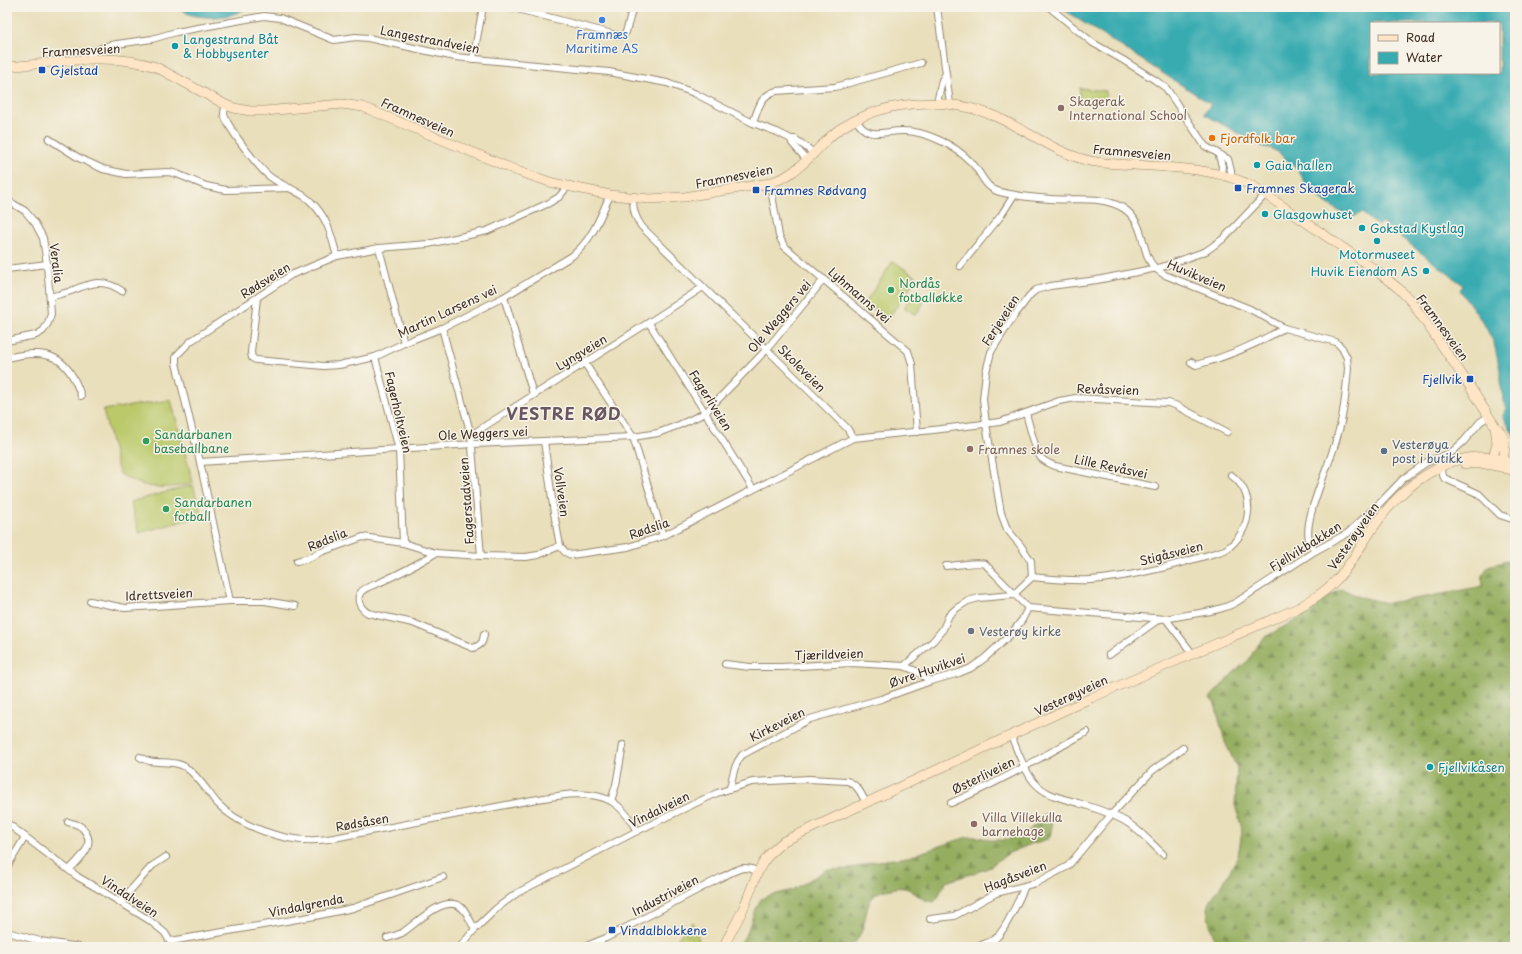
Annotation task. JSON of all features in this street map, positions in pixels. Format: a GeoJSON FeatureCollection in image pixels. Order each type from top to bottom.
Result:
{"type":"FeatureCollection","features":[{"type":"Feature","properties":{"kind":"main road","name":"Framnesveien"},"geometry":{"type":"LineString","coordinates":[[7,67],[89,59],[124,60],[139,62],[156,67],[226,105],[242,110],[265,111],[342,104],[363,107],[376,111],[453,145],[520,172],[567,187],[633,198],[649,199],[684,197],[770,183],[785,177],[807,160],[837,131],[856,119],[888,108],[908,104],[950,104],[986,112],[1062,152],[1077,158],[1114,164],[1198,169],[1221,174],[1253,186],[1266,194],[1374,269],[1398,288],[1419,312],[1495,426],[1500,430],[1505,446],[1497,461]]}},
{"type":"Feature","properties":{"kind":"main road","name":"Vesterøyveien"},"geometry":{"type":"LineString","coordinates":[[1497,461],[1515,471]]}},
{"type":"Feature","properties":{"kind":"main road","name":"Vesterøyveien"},"geometry":{"type":"LineString","coordinates":[[723,947],[743,908],[762,862],[784,841],[1091,698],[1298,608],[1326,589],[1340,576],[1381,517],[1396,499],[1414,482],[1440,467],[1497,461],[1515,467]]}},
{"type":"Feature","properties":{"kind":"street"},"geometry":{"type":"LineString","coordinates":[[473,59],[483,7]]}},
{"type":"Feature","properties":{"kind":"street"},"geometry":{"type":"LineString","coordinates":[[510,7],[620,36],[626,32],[632,7]]}},
{"type":"Feature","properties":{"kind":"street"},"geometry":{"type":"LineString","coordinates":[[937,7],[950,104]]}},
{"type":"Feature","properties":{"kind":"street"},"geometry":{"type":"LineString","coordinates":[[1049,7],[1093,43],[1123,60],[1166,88],[1205,146],[1219,156],[1228,159],[1231,177]]}},
{"type":"Feature","properties":{"kind":"street","name":"Langestrandveien"},"geometry":{"type":"LineString","coordinates":[[89,59],[90,55],[96,50],[110,45],[152,39],[176,32],[264,16],[280,18],[334,40],[356,37],[368,38],[455,57],[586,69],[640,77],[685,89],[753,122],[791,139],[795,139],[814,153]]}},
{"type":"Feature","properties":{"kind":"street"},"geometry":{"type":"LineString","coordinates":[[753,122],[761,102],[768,93],[776,91],[835,87],[921,63]]}},
{"type":"Feature","properties":{"kind":"street"},"geometry":{"type":"LineString","coordinates":[[937,103],[942,80],[945,75]]}},
{"type":"Feature","properties":{"kind":"street"},"geometry":{"type":"LineString","coordinates":[[226,105],[224,115],[228,124],[253,158],[269,176],[309,199],[322,214],[331,232],[337,256]]}},
{"type":"Feature","properties":{"kind":"street","name":"Huvikveien"},"geometry":{"type":"LineString","coordinates":[[856,119],[862,128],[869,133],[876,134],[904,131],[919,133],[940,140],[956,150],[972,163],[989,188],[999,192],[1051,199],[1099,200],[1112,202],[1132,216],[1138,226],[1150,260],[1155,268],[1165,275],[1250,309],[1284,328],[1336,342],[1342,348],[1347,358],[1348,368],[1338,436],[1332,457],[1312,510],[1308,532],[1310,541],[1315,551]]}},
{"type":"Feature","properties":{"kind":"street"},"geometry":{"type":"LineString","coordinates":[[49,139],[79,158],[103,169],[126,174],[169,172],[206,186],[226,190],[290,188]]}},
{"type":"Feature","properties":{"kind":"street","name":"Langestrandveien"},"geometry":{"type":"LineString","coordinates":[[791,139],[792,143],[807,160]]}},
{"type":"Feature","properties":{"kind":"street"},"geometry":{"type":"LineString","coordinates":[[1219,156],[1222,166],[1221,174]]}},
{"type":"Feature","properties":{"kind":"street","name":"Lyhmanns vei"},"geometry":{"type":"LineString","coordinates":[[770,183],[779,236],[784,246],[908,351],[912,364],[917,432]]}},
{"type":"Feature","properties":{"kind":"street","name":"Rødsveien"},"geometry":{"type":"LineString","coordinates":[[200,462],[176,363],[176,356],[191,341],[291,275],[337,256],[379,248],[428,244],[487,231],[549,203],[559,197],[567,187]]}},
{"type":"Feature","properties":{"kind":"street","name":"Ferjeveien"},"geometry":{"type":"LineString","coordinates":[[1032,577],[1031,561],[1008,529],[1001,514],[983,399],[991,352],[1011,320],[1030,294],[1036,290],[1050,286],[1097,280],[1155,268],[1175,263],[1206,251],[1223,239],[1266,194]]}},
{"type":"Feature","properties":{"kind":"street","name":"Martin Larsens vei"},"geometry":{"type":"LineString","coordinates":[[257,298],[251,352],[252,358],[256,360],[324,366],[339,365],[375,357],[404,343],[442,328],[504,297],[572,256],[581,249],[597,225],[610,195]]}},
{"type":"Feature","properties":{"kind":"street"},"geometry":{"type":"LineString","coordinates":[[960,266],[1000,217],[1014,195]]}},
{"type":"Feature","properties":{"kind":"street","name":"Skoleveien"},"geometry":{"type":"LineString","coordinates":[[633,198],[633,210],[642,228],[847,428],[853,438]]}},
{"type":"Feature","properties":{"kind":"street","name":"Veralia"},"geometry":{"type":"LineString","coordinates":[[7,200],[25,211],[35,223],[43,238],[47,264],[51,314],[43,331],[36,335],[7,341]]}},
{"type":"Feature","properties":{"kind":"street"},"geometry":{"type":"LineString","coordinates":[[379,248],[404,343]]}},
{"type":"Feature","properties":{"kind":"street"},"geometry":{"type":"LineString","coordinates":[[7,269],[47,264]]}},
{"type":"Feature","properties":{"kind":"street","name":"Ole Weggers vei"},"geometry":{"type":"LineString","coordinates":[[200,462],[473,444],[633,437],[658,433],[679,426],[705,413],[767,349],[824,279]]}},
{"type":"Feature","properties":{"kind":"street","name":"Veralia"},"geometry":{"type":"LineString","coordinates":[[50,297],[91,283],[100,282],[114,285],[122,291]]}},
{"type":"Feature","properties":{"kind":"street","name":"Lyngveien"},"geometry":{"type":"LineString","coordinates":[[472,435],[533,394],[649,323],[703,287]]}},
{"type":"Feature","properties":{"kind":"street"},"geometry":{"type":"LineString","coordinates":[[504,297],[533,394]]}},
{"type":"Feature","properties":{"kind":"street","name":"Fagerliveien"},"geometry":{"type":"LineString","coordinates":[[649,323],[753,489]]}},
{"type":"Feature","properties":{"kind":"street","name":"Fagerstadveien"},"geometry":{"type":"LineString","coordinates":[[442,328],[472,435],[481,556]]}},
{"type":"Feature","properties":{"kind":"street"},"geometry":{"type":"LineString","coordinates":[[1191,362],[1196,365],[1223,357],[1262,341],[1284,328]]}},
{"type":"Feature","properties":{"kind":"street"},"geometry":{"type":"LineString","coordinates":[[7,358],[33,353],[44,354],[54,358],[69,370],[76,380],[81,396]]}},
{"type":"Feature","properties":{"kind":"street","name":"Fagerholtveien"},"geometry":{"type":"LineString","coordinates":[[375,357],[399,450],[403,543]]}},
{"type":"Feature","properties":{"kind":"street"},"geometry":{"type":"LineString","coordinates":[[584,362],[633,437],[663,536]]}},
{"type":"Feature","properties":{"kind":"street","name":"Revåsveien"},"geometry":{"type":"LineString","coordinates":[[986,424],[1000,422],[1059,401],[1076,398],[1096,398],[1116,401],[1157,402],[1175,405],[1227,432]]}},
{"type":"Feature","properties":{"kind":"street","name":"Lille Revåsvei"},"geometry":{"type":"LineString","coordinates":[[1026,413],[1041,458],[1047,462],[1055,466],[1155,486]]}},
{"type":"Feature","properties":{"kind":"street","name":"Fjellvikbakken"},"geometry":{"type":"LineString","coordinates":[[1166,619],[1181,615],[1222,609],[1235,604],[1315,551],[1348,533],[1381,502],[1403,478],[1427,462],[1452,452],[1464,441],[1480,422],[1489,416]]}},
{"type":"Feature","properties":{"kind":"street"},"geometry":{"type":"LineString","coordinates":[[853,438],[986,424]]}},
{"type":"Feature","properties":{"kind":"street","name":"Rødslia"},"geometry":{"type":"LineString","coordinates":[[297,561],[363,538],[403,543],[436,553],[481,556],[526,557],[538,555],[560,546],[565,552],[571,555],[628,547],[663,536],[853,438]]}},
{"type":"Feature","properties":{"kind":"street","name":"Vollveien"},"geometry":{"type":"LineString","coordinates":[[544,441],[560,546]]}},
{"type":"Feature","properties":{"kind":"street"},"geometry":{"type":"LineString","coordinates":[[200,462],[230,601]]}},
{"type":"Feature","properties":{"kind":"street"},"geometry":{"type":"LineString","coordinates":[[1440,467],[1444,478],[1480,494],[1500,515],[1515,520]]}},
{"type":"Feature","properties":{"kind":"street","name":"Stigåsveien"},"geometry":{"type":"LineString","coordinates":[[1032,577],[1090,580],[1138,573],[1224,550],[1234,544],[1248,520],[1248,505],[1244,489],[1239,481],[1231,475]]}},
{"type":"Feature","properties":{"kind":"street"},"geometry":{"type":"LineString","coordinates":[[436,553],[384,581],[364,589],[358,599],[361,606],[368,613],[413,623],[473,648],[482,644],[484,634]]}},
{"type":"Feature","properties":{"kind":"street"},"geometry":{"type":"LineString","coordinates":[[946,566],[981,562],[985,564],[1028,608],[1166,619],[1192,653]]}},
{"type":"Feature","properties":{"kind":"street"},"geometry":{"type":"LineString","coordinates":[[1014,595],[1032,577]]}},
{"type":"Feature","properties":{"kind":"street","name":"Øvre Huvikvei"},"geometry":{"type":"LineString","coordinates":[[904,666],[943,629],[949,615],[957,608],[968,601],[979,598],[1014,595]]}},
{"type":"Feature","properties":{"kind":"street","name":"Idrettsveien"},"geometry":{"type":"LineString","coordinates":[[90,601],[125,608],[230,601],[265,601],[295,606]]}},
{"type":"Feature","properties":{"kind":"street","name":"Øvre Huvikvei"},"geometry":{"type":"LineString","coordinates":[[881,698],[971,668],[985,658],[1011,634],[1022,620],[1028,608]]}},
{"type":"Feature","properties":{"kind":"street"},"geometry":{"type":"LineString","coordinates":[[1109,655],[1159,619]]}},
{"type":"Feature","properties":{"kind":"street","name":"Tjærildveien"},"geometry":{"type":"LineString","coordinates":[[725,664],[750,667],[782,667],[852,663],[904,666],[916,671],[930,681]]}},
{"type":"Feature","properties":{"kind":"street","name":"Kirkeveien"},"geometry":{"type":"LineString","coordinates":[[730,788],[737,761],[742,754],[810,719],[881,698]]}},
{"type":"Feature","properties":{"kind":"street","name":"Østerliveien"},"geometry":{"type":"LineString","coordinates":[[950,803],[1025,767],[1087,732]]}},
{"type":"Feature","properties":{"kind":"street","name":"Østerliveien"},"geometry":{"type":"LineString","coordinates":[[1011,736],[1025,767],[1034,782],[1046,792],[1121,818],[1137,829],[1163,854]]}},
{"type":"Feature","properties":{"kind":"street"},"geometry":{"type":"LineString","coordinates":[[611,801],[616,785],[623,745]]}},
{"type":"Feature","properties":{"kind":"street"},"geometry":{"type":"LineString","coordinates":[[1112,815],[1152,772],[1183,748]]}},
{"type":"Feature","properties":{"kind":"street","name":"Rødsåsen"},"geometry":{"type":"LineString","coordinates":[[140,757],[151,762],[170,762],[182,765],[189,770],[219,804],[242,822],[284,837],[302,840],[334,838],[564,795],[586,795],[611,801],[621,808],[631,820],[637,831]]}},
{"type":"Feature","properties":{"kind":"street","name":"Vindalveien"},"geometry":{"type":"LineString","coordinates":[[460,947],[475,929],[497,908],[517,893],[637,831],[730,788],[752,782],[776,780],[847,781],[853,783],[866,803]]}},
{"type":"Feature","properties":{"kind":"street","name":"Hagåsveien"},"geometry":{"type":"LineString","coordinates":[[930,919],[954,916],[996,893],[1036,883],[1068,866],[1112,815]]}},
{"type":"Feature","properties":{"kind":"street"},"geometry":{"type":"LineString","coordinates":[[68,822],[78,824],[83,828],[88,837],[89,843],[69,870]]}},
{"type":"Feature","properties":{"kind":"street","name":"Vindalveien"},"geometry":{"type":"LineString","coordinates":[[7,823],[78,877],[149,920],[165,933],[172,944]]}},
{"type":"Feature","properties":{"kind":"street"},"geometry":{"type":"LineString","coordinates":[[7,868],[25,837]]}},
{"type":"Feature","properties":{"kind":"street"},"geometry":{"type":"LineString","coordinates":[[120,902],[152,866],[166,857]]}},
{"type":"Feature","properties":{"kind":"street","name":"Industriveien"},"geometry":{"type":"LineString","coordinates":[[584,947],[606,938],[741,868],[750,868],[757,871]]}},
{"type":"Feature","properties":{"kind":"street","name":"Vindalgrenda"},"geometry":{"type":"LineString","coordinates":[[172,944],[353,908],[443,877]]}},
{"type":"Feature","properties":{"kind":"street"},"geometry":{"type":"LineString","coordinates":[[976,947],[989,942],[998,936],[1017,904],[1025,886]]}},
{"type":"Feature","properties":{"kind":"street"},"geometry":{"type":"LineString","coordinates":[[387,938],[400,934],[435,908],[449,904],[457,905],[464,910],[475,929]]}},
{"type":"Feature","properties":{"kind":"street"},"geometry":{"type":"LineString","coordinates":[[7,932],[40,941],[79,947]]}},
{"type":"Feature","properties":{"kind":"green space"},"geometry":{"type":"Polygon","coordinates":[[[1080,88],[1106,91],[1105,102],[1079,100],[1080,88]]]}},
{"type":"Feature","properties":{"kind":"green space","name":"Nordås fotballøkke"},"geometry":{"type":"Polygon","coordinates":[[[893,261],[917,277],[888,319],[865,303],[893,261]]]}},
{"type":"Feature","properties":{"kind":"green space"},"geometry":{"type":"Polygon","coordinates":[[[915,290],[927,297],[916,315],[904,308],[915,290]]]}},
{"type":"Feature","properties":{"kind":"green space","name":"Sandarbanen baseballbane"},"geometry":{"type":"Polygon","coordinates":[[[171,400],[193,483],[173,487],[154,487],[136,483],[119,473],[103,410],[171,400]]]}},
{"type":"Feature","properties":{"kind":"green space","name":"Sandarbanen fotball"},"geometry":{"type":"Polygon","coordinates":[[[193,485],[202,516],[139,533],[130,502],[193,485]]]}},
{"type":"Feature","properties":{"kind":"green space"},"geometry":{"type":"Polygon","coordinates":[[[1515,560],[1515,947],[1214,947],[1213,934],[1207,908],[1209,902],[1225,880],[1238,856],[1242,832],[1235,805],[1237,768],[1225,742],[1215,704],[1210,698],[1233,673],[1249,660],[1256,647],[1265,637],[1296,620],[1342,589],[1360,597],[1387,603],[1421,598],[1483,586],[1482,578],[1488,566],[1515,560]]]}},
{"type":"Feature","properties":{"kind":"green space"},"geometry":{"type":"Polygon","coordinates":[[[1042,816],[1049,816],[1052,826],[1050,837],[1048,839],[1009,853],[986,869],[946,882],[934,902],[925,900],[907,889],[896,888],[881,891],[874,896],[870,902],[860,934],[855,942],[849,947],[738,947],[747,933],[754,912],[761,899],[793,890],[826,870],[850,869],[872,862],[908,857],[967,837],[1005,840],[1029,831],[1042,816]]]}},
{"type":"Feature","properties":{"kind":"green space"},"geometry":{"type":"Polygon","coordinates":[[[692,922],[699,940],[698,947],[672,947],[681,934],[692,922]]]}},
{"type":"Feature","properties":{"kind":"water"},"geometry":{"type":"Polygon","coordinates":[[[178,7],[248,7],[242,11],[221,17],[206,17],[187,13],[178,7]]]}},
{"type":"Feature","properties":{"kind":"water"},"geometry":{"type":"Polygon","coordinates":[[[1059,7],[1515,7],[1515,437],[1503,416],[1506,410],[1494,343],[1484,324],[1460,290],[1463,285],[1381,222],[1378,226],[1362,213],[1352,217],[1337,210],[1309,191],[1299,171],[1278,152],[1270,148],[1263,147],[1204,114],[1211,104],[1059,7]]]}},
{"type":"Feature","properties":{"kind":"place","name":"Framnæs Maritime AS"},"geometry":{"type":"Point","coordinates":[602,20]}},
{"type":"Feature","properties":{"kind":"place","name":"Langestrand Båt & Hobbysenter"},"geometry":{"type":"Point","coordinates":[175,46]}},
{"type":"Feature","properties":{"kind":"place","name":"Gjelstad"},"geometry":{"type":"Point","coordinates":[42,70]}},
{"type":"Feature","properties":{"kind":"place","name":"Skagerak International School"},"geometry":{"type":"Point","coordinates":[1061,108]}},
{"type":"Feature","properties":{"kind":"place","name":"Fjordfolk bar"},"geometry":{"type":"Point","coordinates":[1212,138]}},
{"type":"Feature","properties":{"kind":"place","name":"Gaia hallen"},"geometry":{"type":"Point","coordinates":[1257,165]}},
{"type":"Feature","properties":{"kind":"place","name":"Framnes Skagerak"},"geometry":{"type":"Point","coordinates":[1238,188]}},
{"type":"Feature","properties":{"kind":"place","name":"Framnes Rødvang"},"geometry":{"type":"Point","coordinates":[756,190]}},
{"type":"Feature","properties":{"kind":"place","name":"Glasgowhuset"},"geometry":{"type":"Point","coordinates":[1265,214]}},
{"type":"Feature","properties":{"kind":"place","name":"Gokstad Kystlag"},"geometry":{"type":"Point","coordinates":[1362,228]}},
{"type":"Feature","properties":{"kind":"place","name":"Motormuseet"},"geometry":{"type":"Point","coordinates":[1377,241]}},
{"type":"Feature","properties":{"kind":"place","name":"Huvik Eiendom AS"},"geometry":{"type":"Point","coordinates":[1426,271]}},
{"type":"Feature","properties":{"kind":"place","name":"Nordås fotballøkke"},"geometry":{"type":"Point","coordinates":[891,290]}},
{"type":"Feature","properties":{"kind":"place","name":"Fjellvik"},"geometry":{"type":"Point","coordinates":[1470,379]}},
{"type":"Feature","properties":{"kind":"place","name":"Sandarbanen baseballbane"},"geometry":{"type":"Point","coordinates":[146,441]}},
{"type":"Feature","properties":{"kind":"place","name":"Framnes skole"},"geometry":{"type":"Point","coordinates":[970,449]}},
{"type":"Feature","properties":{"kind":"place","name":"Vesterøya post i butikk"},"geometry":{"type":"Point","coordinates":[1384,451]}},
{"type":"Feature","properties":{"kind":"place","name":"Sandarbanen fotball"},"geometry":{"type":"Point","coordinates":[166,509]}},
{"type":"Feature","properties":{"kind":"place","name":"Vesterøy kirke"},"geometry":{"type":"Point","coordinates":[971,631]}},
{"type":"Feature","properties":{"kind":"place","name":"Fjellvikåsen"},"geometry":{"type":"Point","coordinates":[1430,767]}},
{"type":"Feature","properties":{"kind":"place","name":"Villa Villekulla barnehage"},"geometry":{"type":"Point","coordinates":[974,824]}},
{"type":"Feature","properties":{"kind":"place","name":"Vindalblokkene"},"geometry":{"type":"Point","coordinates":[612,930]}},
{"type":"Feature","properties":{"kind":"district","name":"VESTRE RØD"},"geometry":{"type":"Point","coordinates":[564,413]}}]}
